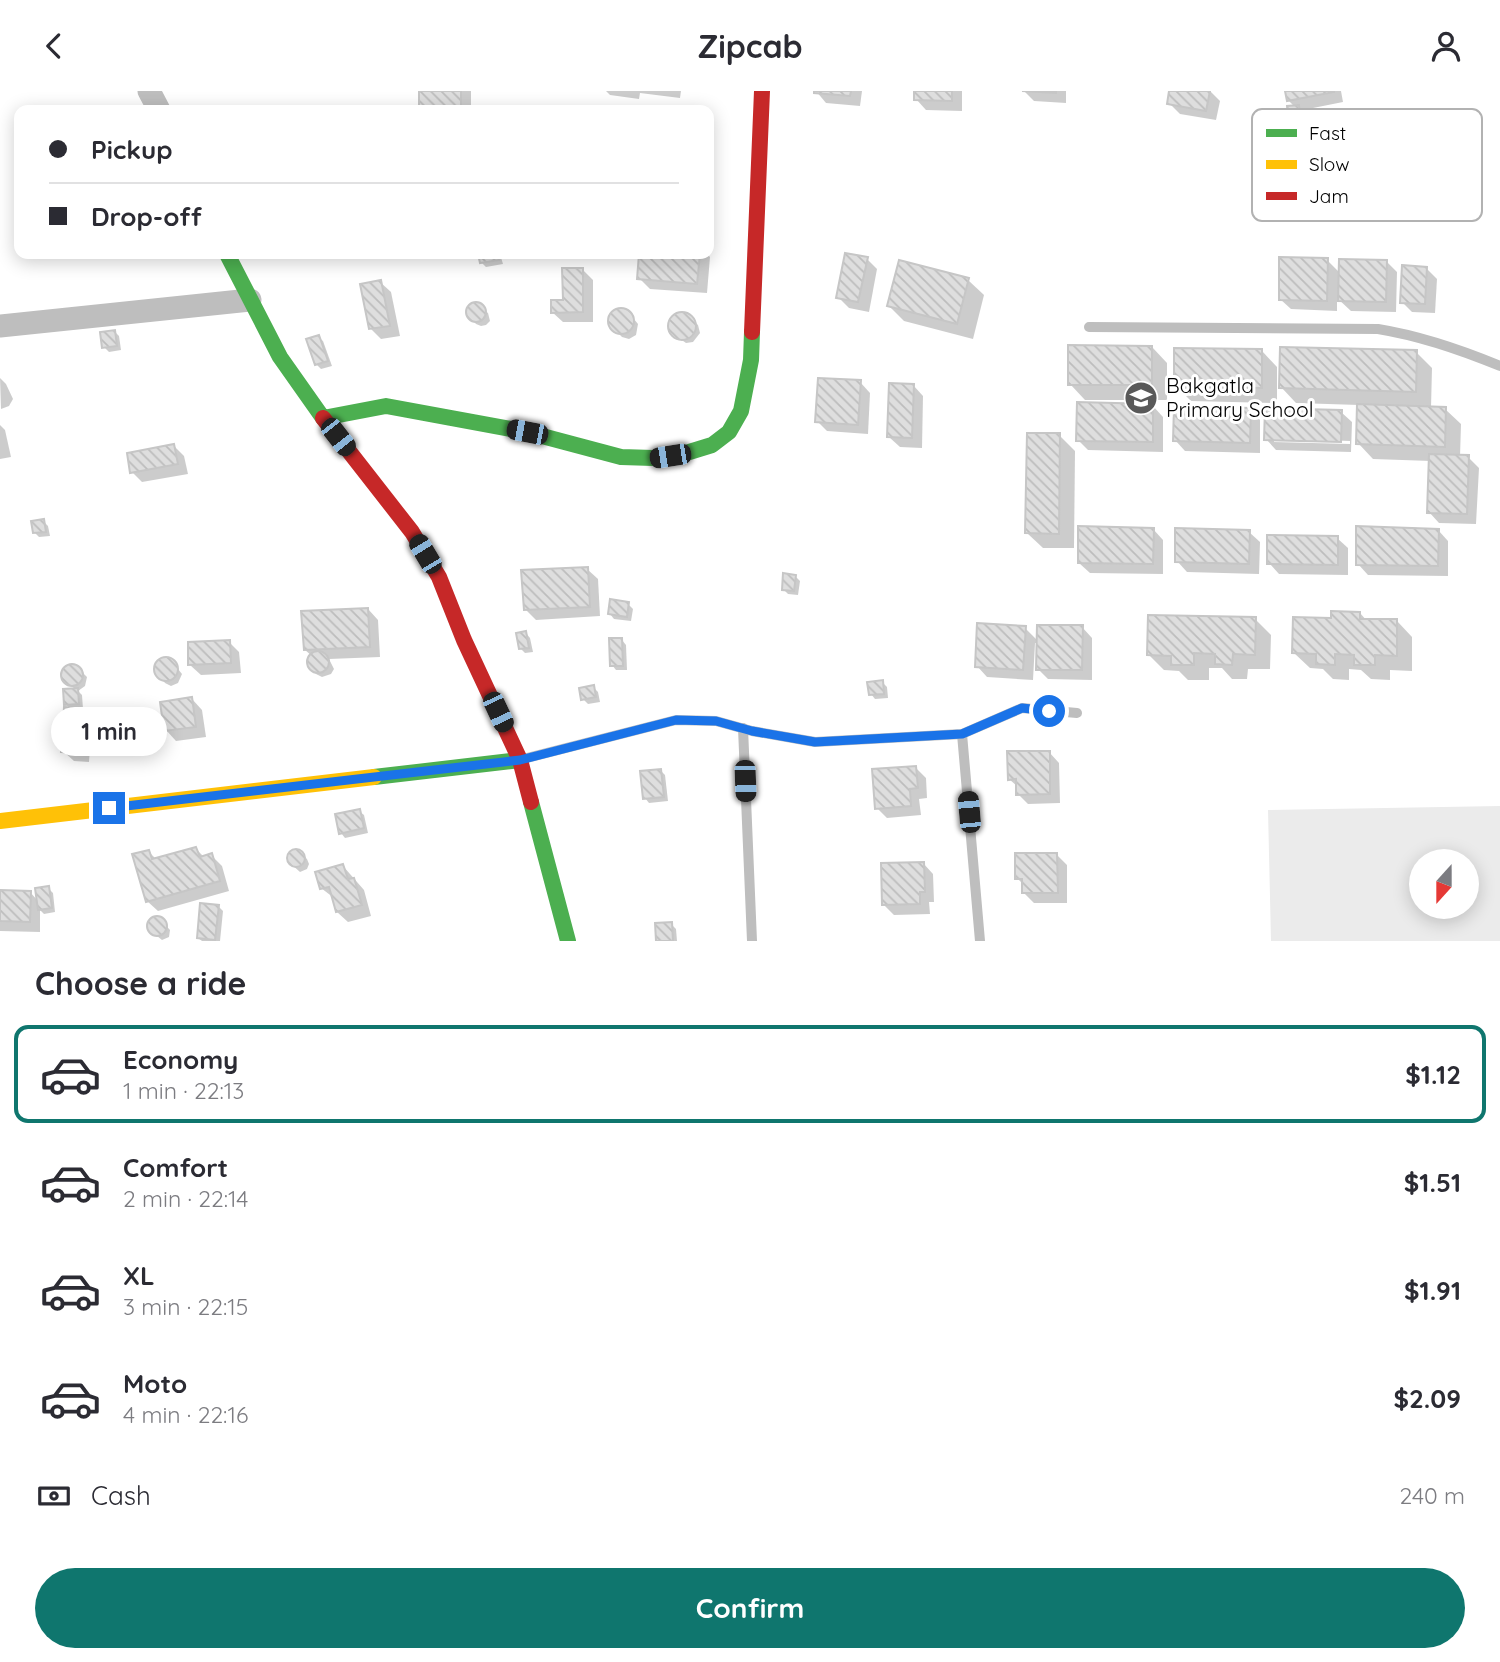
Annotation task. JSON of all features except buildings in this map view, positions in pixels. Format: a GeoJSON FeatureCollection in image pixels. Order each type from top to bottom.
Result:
{"type":"FeatureCollection","features":[{"type":"Feature","properties":{"kind":"street"},"geometry":{"type":"LineString","coordinates":[[323,418],[386,406],[527,432],[621,457],[653,458],[712,445],[729,432],[741,411],[751,360],[762,91]]}},
{"type":"Feature","properties":{"kind":"street"},"geometry":{"type":"LineString","coordinates":[[230,259],[281,356],[323,418],[412,531],[439,577],[464,640],[520,760],[568,941]]}},
{"type":"Feature","properties":{"kind":"street"},"geometry":{"type":"LineString","coordinates":[[0,326],[250,300]]}},
{"type":"Feature","properties":{"kind":"street"},"geometry":{"type":"LineString","coordinates":[[0,821],[520,760]]}},
{"type":"Feature","properties":{"kind":"lane"},"geometry":{"type":"LineString","coordinates":[[1089,327],[1378,329],[1414,335],[1452,346],[1500,366]]}},
{"type":"Feature","properties":{"kind":"lane"},"geometry":{"type":"LineString","coordinates":[[520,760],[676,720],[716,721],[815,742],[962,734],[1022,708],[1077,713]]}},
{"type":"Feature","properties":{"kind":"lane"},"geometry":{"type":"LineString","coordinates":[[743,728],[752,941]]}},
{"type":"Feature","properties":{"kind":"lane"},"geometry":{"type":"LineString","coordinates":[[962,734],[980,941]]}},
{"type":"Feature","properties":{"kind":"shaded area"},"geometry":{"type":"Polygon","coordinates":[[[1500,806],[1500,941],[1271,941],[1268,810],[1500,806]]]}},
{"type":"Feature","properties":{"kind":"traffic: fast"},"geometry":{"type":"LineString","coordinates":[[230,259],[280,357],[323,418],[386,406],[527,432],[621,457],[653,458],[686,453],[712,445],[729,432],[741,411],[751,360],[752,332]]}},
{"type":"Feature","properties":{"kind":"traffic: fast"},"geometry":{"type":"LineString","coordinates":[[374,777],[520,760]]}},
{"type":"Feature","properties":{"kind":"traffic: fast"},"geometry":{"type":"LineString","coordinates":[[531,802],[568,941]]}},
{"type":"Feature","properties":{"kind":"traffic: slow"},"geometry":{"type":"LineString","coordinates":[[0,821],[374,777]]}},
{"type":"Feature","properties":{"kind":"traffic: jam"},"geometry":{"type":"LineString","coordinates":[[752,332],[762,91]]}},
{"type":"Feature","properties":{"kind":"traffic: jam"},"geometry":{"type":"LineString","coordinates":[[323,418],[412,532],[439,577],[464,640],[520,760],[531,802]]}},
{"type":"Feature","properties":{"kind":"place","name":"Bakgatla Primary School"},"geometry":{"type":"Point","coordinates":[1141,398]}},
{"type":"Feature","properties":{"kind":"route"},"geometry":{"type":"LineString","coordinates":[[109,808],[520,760],[676,720],[716,721],[752,731],[815,742],[962,734],[1022,708],[1049,711]]}}]}
